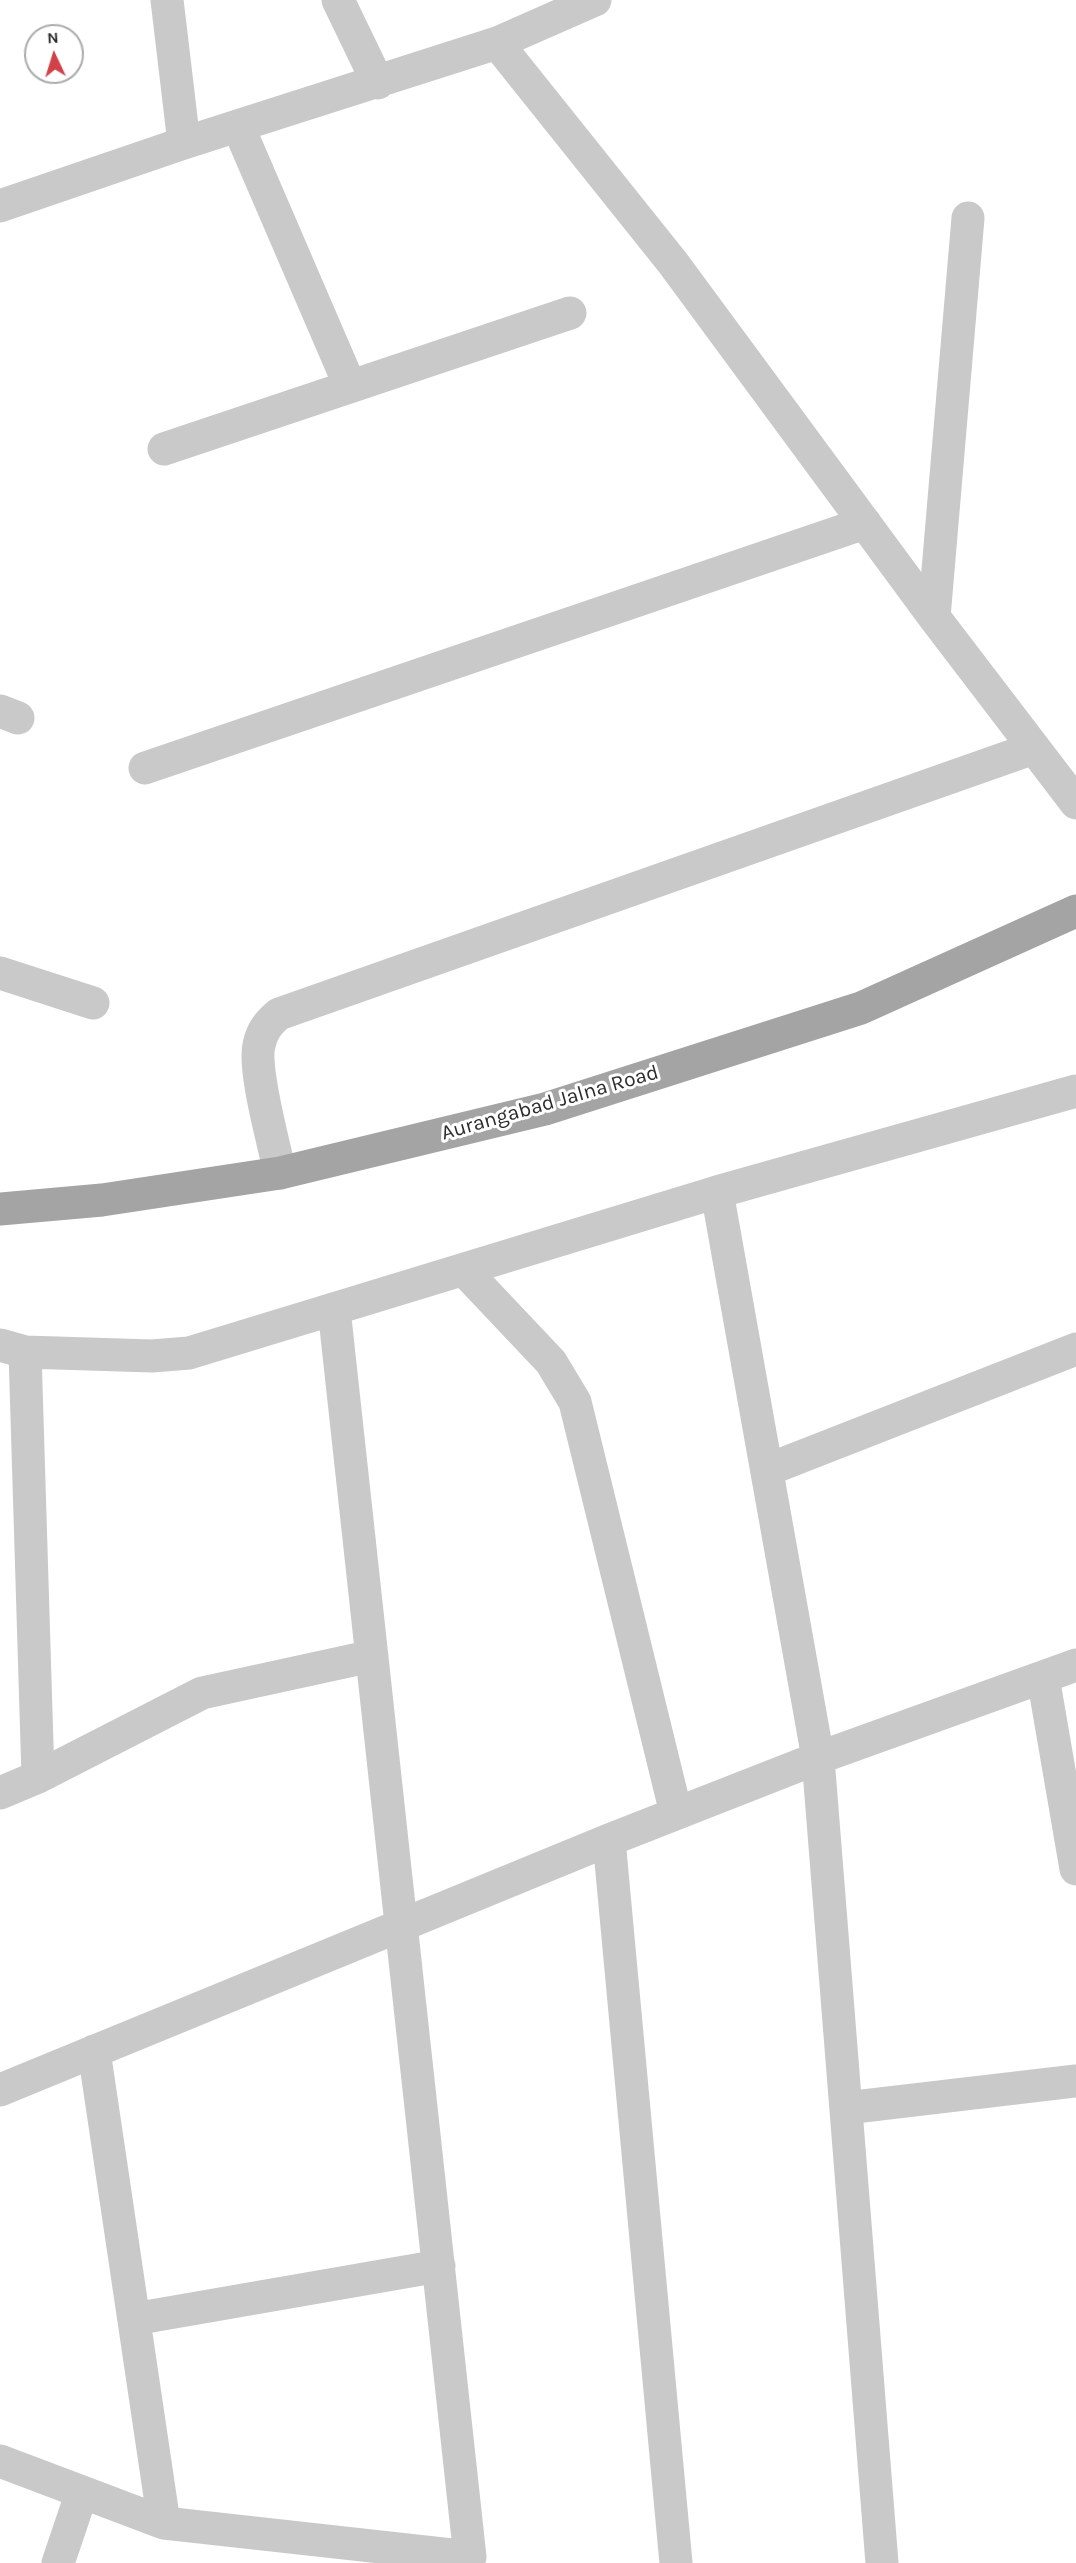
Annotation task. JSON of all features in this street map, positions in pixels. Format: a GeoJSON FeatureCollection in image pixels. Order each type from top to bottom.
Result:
{"type":"FeatureCollection","features":[{"type":"Feature","properties":{"kind":"main road","name":"Aurangabad Jalna Road"},"geometry":{"type":"LineString","coordinates":[[0,1209],[102,1200],[280,1173],[545,1109],[861,1008],[1076,911]]}},
{"type":"Feature","properties":{"kind":"street"},"geometry":{"type":"LineString","coordinates":[[167,0],[184,143]]}},
{"type":"Feature","properties":{"kind":"street"},"geometry":{"type":"LineString","coordinates":[[338,0],[378,83]]}},
{"type":"Feature","properties":{"kind":"street"},"geometry":{"type":"LineString","coordinates":[[0,206],[184,143],[497,44],[543,10],[595,0]]}},
{"type":"Feature","properties":{"kind":"street"},"geometry":{"type":"LineString","coordinates":[[497,44],[673,263],[934,617],[1076,803]]}},
{"type":"Feature","properties":{"kind":"street"},"geometry":{"type":"LineString","coordinates":[[238,126],[350,386]]}},
{"type":"Feature","properties":{"kind":"street"},"geometry":{"type":"LineString","coordinates":[[934,617],[968,218]]}},
{"type":"Feature","properties":{"kind":"street"},"geometry":{"type":"LineString","coordinates":[[164,449],[570,314]]}},
{"type":"Feature","properties":{"kind":"street"},"geometry":{"type":"LineString","coordinates":[[145,768],[865,523]]}},
{"type":"Feature","properties":{"kind":"street"},"geometry":{"type":"LineString","coordinates":[[280,1173],[257,1060],[263,1032],[270,1021],[279,1014],[1034,748]]}},
{"type":"Feature","properties":{"kind":"street"},"geometry":{"type":"LineString","coordinates":[[0,973],[93,1003]]}},
{"type":"Feature","properties":{"kind":"street"},"geometry":{"type":"LineString","coordinates":[[38,1777],[13,1349],[152,1356],[189,1353],[717,1192],[1076,1091]]}},
{"type":"Feature","properties":{"kind":"street"},"geometry":{"type":"LineString","coordinates":[[717,1192],[818,1758],[882,2563]]}},
{"type":"Feature","properties":{"kind":"street"},"geometry":{"type":"LineString","coordinates":[[464,1270],[551,1362],[575,1402],[676,1813]]}},
{"type":"Feature","properties":{"kind":"street"},"geometry":{"type":"LineString","coordinates":[[0,2461],[164,2523],[470,2556],[334,1309]]}},
{"type":"Feature","properties":{"kind":"street"},"geometry":{"type":"LineString","coordinates":[[767,1470],[1076,1348]]}},
{"type":"Feature","properties":{"kind":"street"},"geometry":{"type":"LineString","coordinates":[[0,1793],[38,1777],[202,1693],[372,1656]]}},
{"type":"Feature","properties":{"kind":"street"},"geometry":{"type":"LineString","coordinates":[[0,2090],[676,1813],[818,1758],[1076,1665]]}},
{"type":"Feature","properties":{"kind":"street"},"geometry":{"type":"LineString","coordinates":[[1043,1677],[1076,1869]]}},
{"type":"Feature","properties":{"kind":"street"},"geometry":{"type":"LineString","coordinates":[[609,1840],[676,2563]]}},
{"type":"Feature","properties":{"kind":"street"},"geometry":{"type":"LineString","coordinates":[[94,2052],[164,2523]]}},
{"type":"Feature","properties":{"kind":"street"},"geometry":{"type":"LineString","coordinates":[[846,2108],[1076,2081]]}},
{"type":"Feature","properties":{"kind":"street"},"geometry":{"type":"LineString","coordinates":[[134,2319],[439,2266]]}},
{"type":"Feature","properties":{"kind":"street"},"geometry":{"type":"LineString","coordinates":[[58,2563],[82,2492]]}}]}
